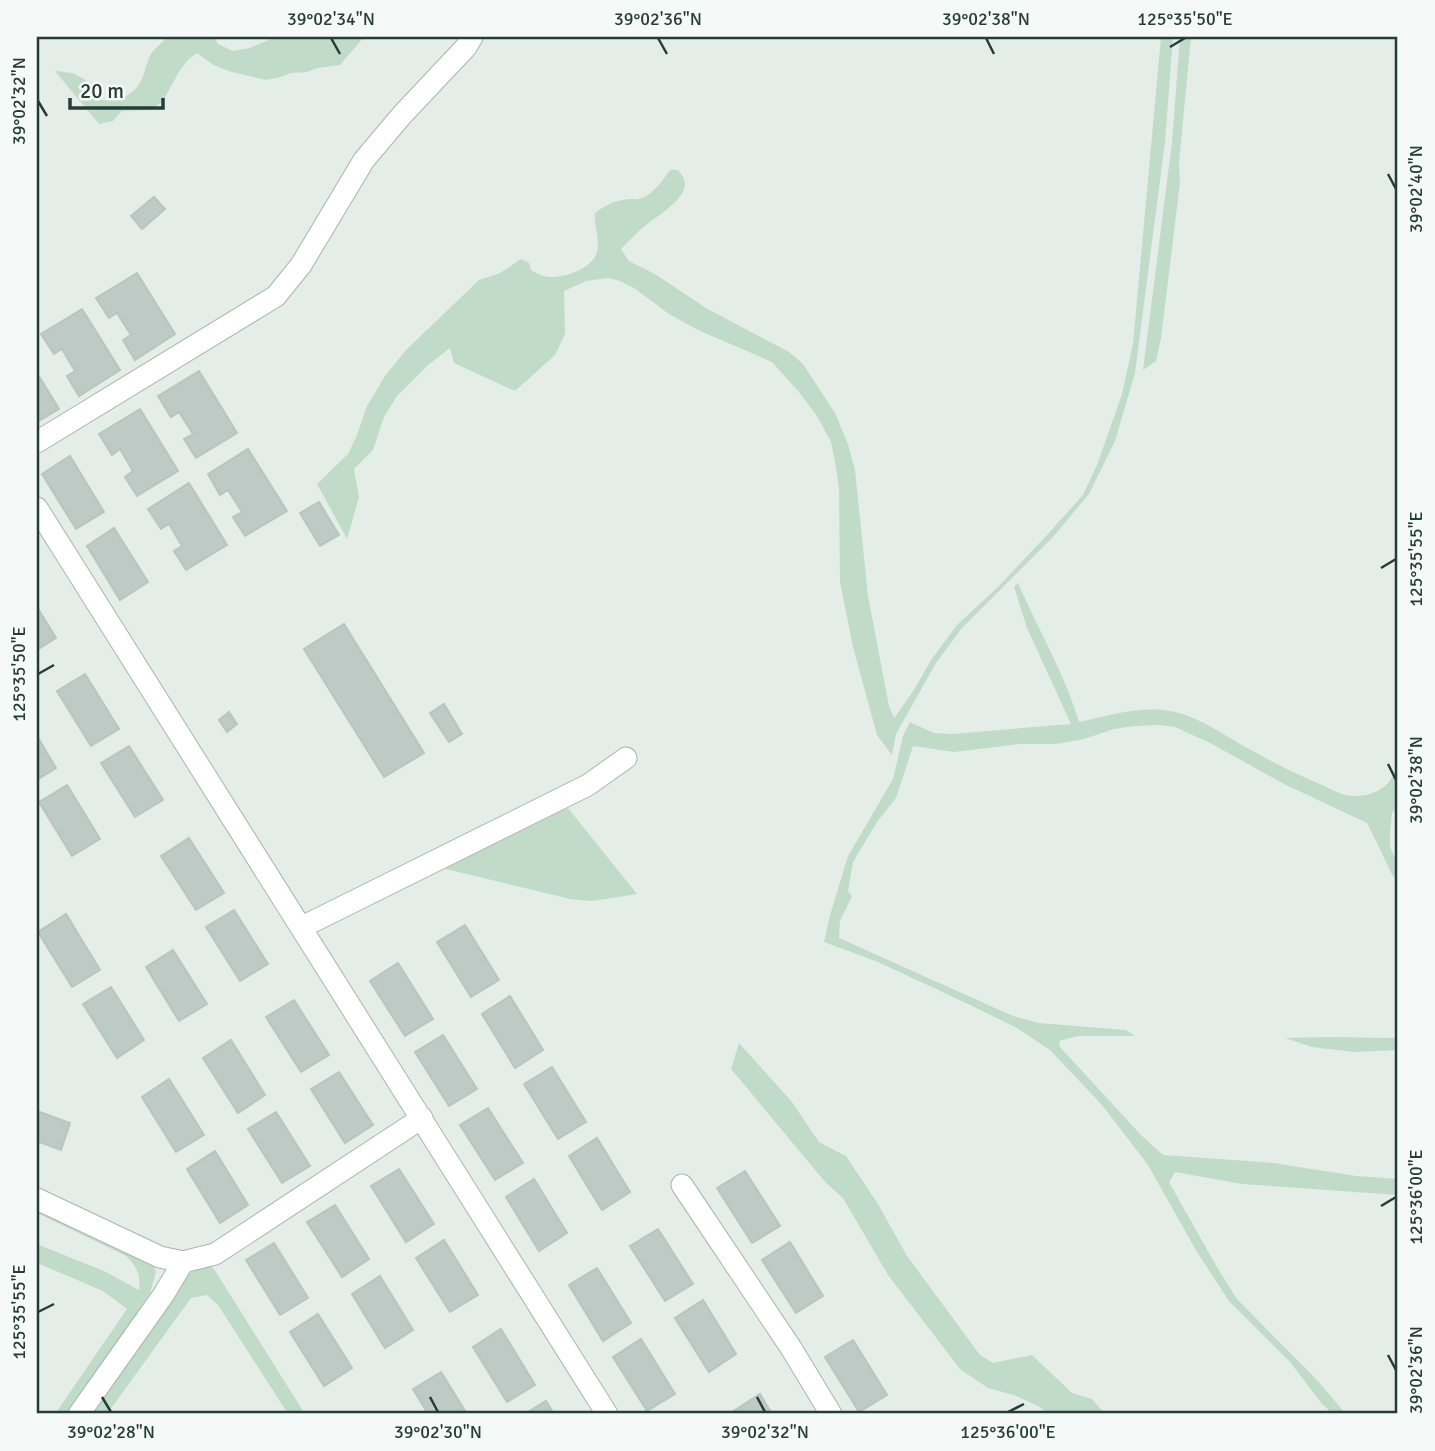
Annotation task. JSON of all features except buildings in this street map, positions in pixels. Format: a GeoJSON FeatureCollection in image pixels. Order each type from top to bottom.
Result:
{"type":"FeatureCollection","features":[{"type":"Feature","properties":{"kind":"street"},"geometry":{"type":"LineString","coordinates":[[37,442],[275,296],[301,265],[364,160],[472,37]]}},
{"type":"Feature","properties":{"kind":"street"},"geometry":{"type":"LineString","coordinates":[[37,508],[607,1414]]}},
{"type":"Feature","properties":{"kind":"street"},"geometry":{"type":"LineString","coordinates":[[302,928],[588,786],[626,758]]}},
{"type":"Feature","properties":{"kind":"street"},"geometry":{"type":"LineString","coordinates":[[37,1199],[160,1257],[183,1262],[215,1254],[422,1118]]}},
{"type":"Feature","properties":{"kind":"street"},"geometry":{"type":"LineString","coordinates":[[682,1185],[791,1348],[831,1414]]}},
{"type":"Feature","properties":{"kind":"street"},"geometry":{"type":"LineString","coordinates":[[79,1414],[164,1294],[183,1262]]}},
{"type":"Feature","properties":{"kind":"green space"},"geometry":{"type":"Polygon","coordinates":[[[167,37],[214,37],[218,44],[233,51],[249,48],[276,37],[364,37],[340,65],[266,80],[228,71],[197,53],[180,70],[163,101],[151,110],[122,111],[113,121],[99,124],[55,71],[73,73],[92,84],[101,100],[121,98],[132,92],[140,83],[151,54],[167,37]]]}},
{"type":"Feature","properties":{"kind":"green space"},"geometry":{"type":"Polygon","coordinates":[[[1161,37],[1173,37],[1165,142],[1135,373],[1115,441],[1089,494],[1053,537],[962,628],[936,663],[896,734],[892,755],[877,735],[853,647],[840,582],[839,489],[836,467],[831,442],[817,416],[772,362],[698,330],[620,281],[608,278],[586,281],[564,291],[565,334],[555,355],[515,391],[454,363],[450,348],[427,366],[397,396],[384,417],[373,450],[354,469],[359,497],[347,539],[317,484],[348,454],[367,406],[385,376],[405,351],[479,280],[500,273],[521,259],[529,263],[531,270],[549,277],[558,277],[585,267],[595,258],[597,252],[595,213],[616,201],[646,196],[670,170],[678,170],[684,178],[683,193],[621,249],[629,261],[655,274],[706,308],[789,352],[803,364],[835,413],[855,470],[868,596],[889,706],[894,718],[957,625],[999,586],[1083,495],[1097,465],[1122,394],[1133,344],[1161,37]]]}},
{"type":"Feature","properties":{"kind":"green space"},"geometry":{"type":"Polygon","coordinates":[[[1180,37],[1191,37],[1179,163],[1180,183],[1161,338],[1156,361],[1143,370],[1172,142],[1180,37]]]}},
{"type":"Feature","properties":{"kind":"green space"},"geometry":{"type":"Polygon","coordinates":[[[1018,583],[1059,669],[1079,722],[1134,711],[1174,712],[1204,723],[1293,772],[1350,796],[1360,796],[1383,788],[1393,775],[1398,758],[1398,806],[1392,813],[1390,847],[1398,865],[1398,881],[1392,875],[1367,823],[1286,785],[1175,727],[1135,726],[1056,744],[1020,744],[954,752],[913,746],[896,798],[877,822],[853,862],[848,891],[852,896],[840,921],[839,938],[1013,1016],[1038,1023],[1126,1030],[1135,1036],[1077,1036],[1059,1041],[1060,1047],[1141,1135],[1163,1155],[1274,1163],[1356,1176],[1398,1179],[1398,1195],[1242,1184],[1175,1172],[1169,1182],[1237,1299],[1316,1379],[1346,1414],[1333,1414],[1322,1404],[1290,1362],[1229,1301],[1197,1252],[1148,1165],[1102,1105],[1050,1050],[1017,1028],[966,1003],[878,962],[824,942],[848,856],[893,779],[903,736],[910,722],[934,733],[952,734],[1071,724],[1027,628],[1014,587],[1018,583]]]}},
{"type":"Feature","properties":{"kind":"green space"},"geometry":{"type":"Polygon","coordinates":[[[568,808],[637,894],[592,901],[570,899],[438,867],[537,820],[568,808]]]}},
{"type":"Feature","properties":{"kind":"green space"},"geometry":{"type":"Polygon","coordinates":[[[1285,1038],[1398,1038],[1398,1050],[1354,1052],[1312,1047],[1285,1038]]]}},
{"type":"Feature","properties":{"kind":"green space"},"geometry":{"type":"Polygon","coordinates":[[[739,1043],[792,1102],[819,1142],[846,1156],[878,1204],[907,1256],[980,1355],[993,1363],[1032,1355],[1072,1393],[1092,1399],[1105,1414],[1049,1414],[1014,1395],[988,1388],[960,1369],[888,1275],[843,1198],[826,1183],[731,1069],[739,1043]]]}},
{"type":"Feature","properties":{"kind":"green space"},"geometry":{"type":"Polygon","coordinates":[[[37,1207],[154,1266],[156,1272],[150,1293],[69,1414],[55,1414],[127,1309],[103,1291],[37,1263],[37,1244],[104,1271],[139,1290],[139,1276],[126,1256],[37,1213],[37,1207]]]}},
{"type":"Feature","properties":{"kind":"green space"},"geometry":{"type":"Polygon","coordinates":[[[208,1265],[214,1269],[305,1414],[288,1414],[218,1305],[207,1295],[191,1298],[107,1414],[87,1414],[186,1275],[208,1265]]]}}]}
